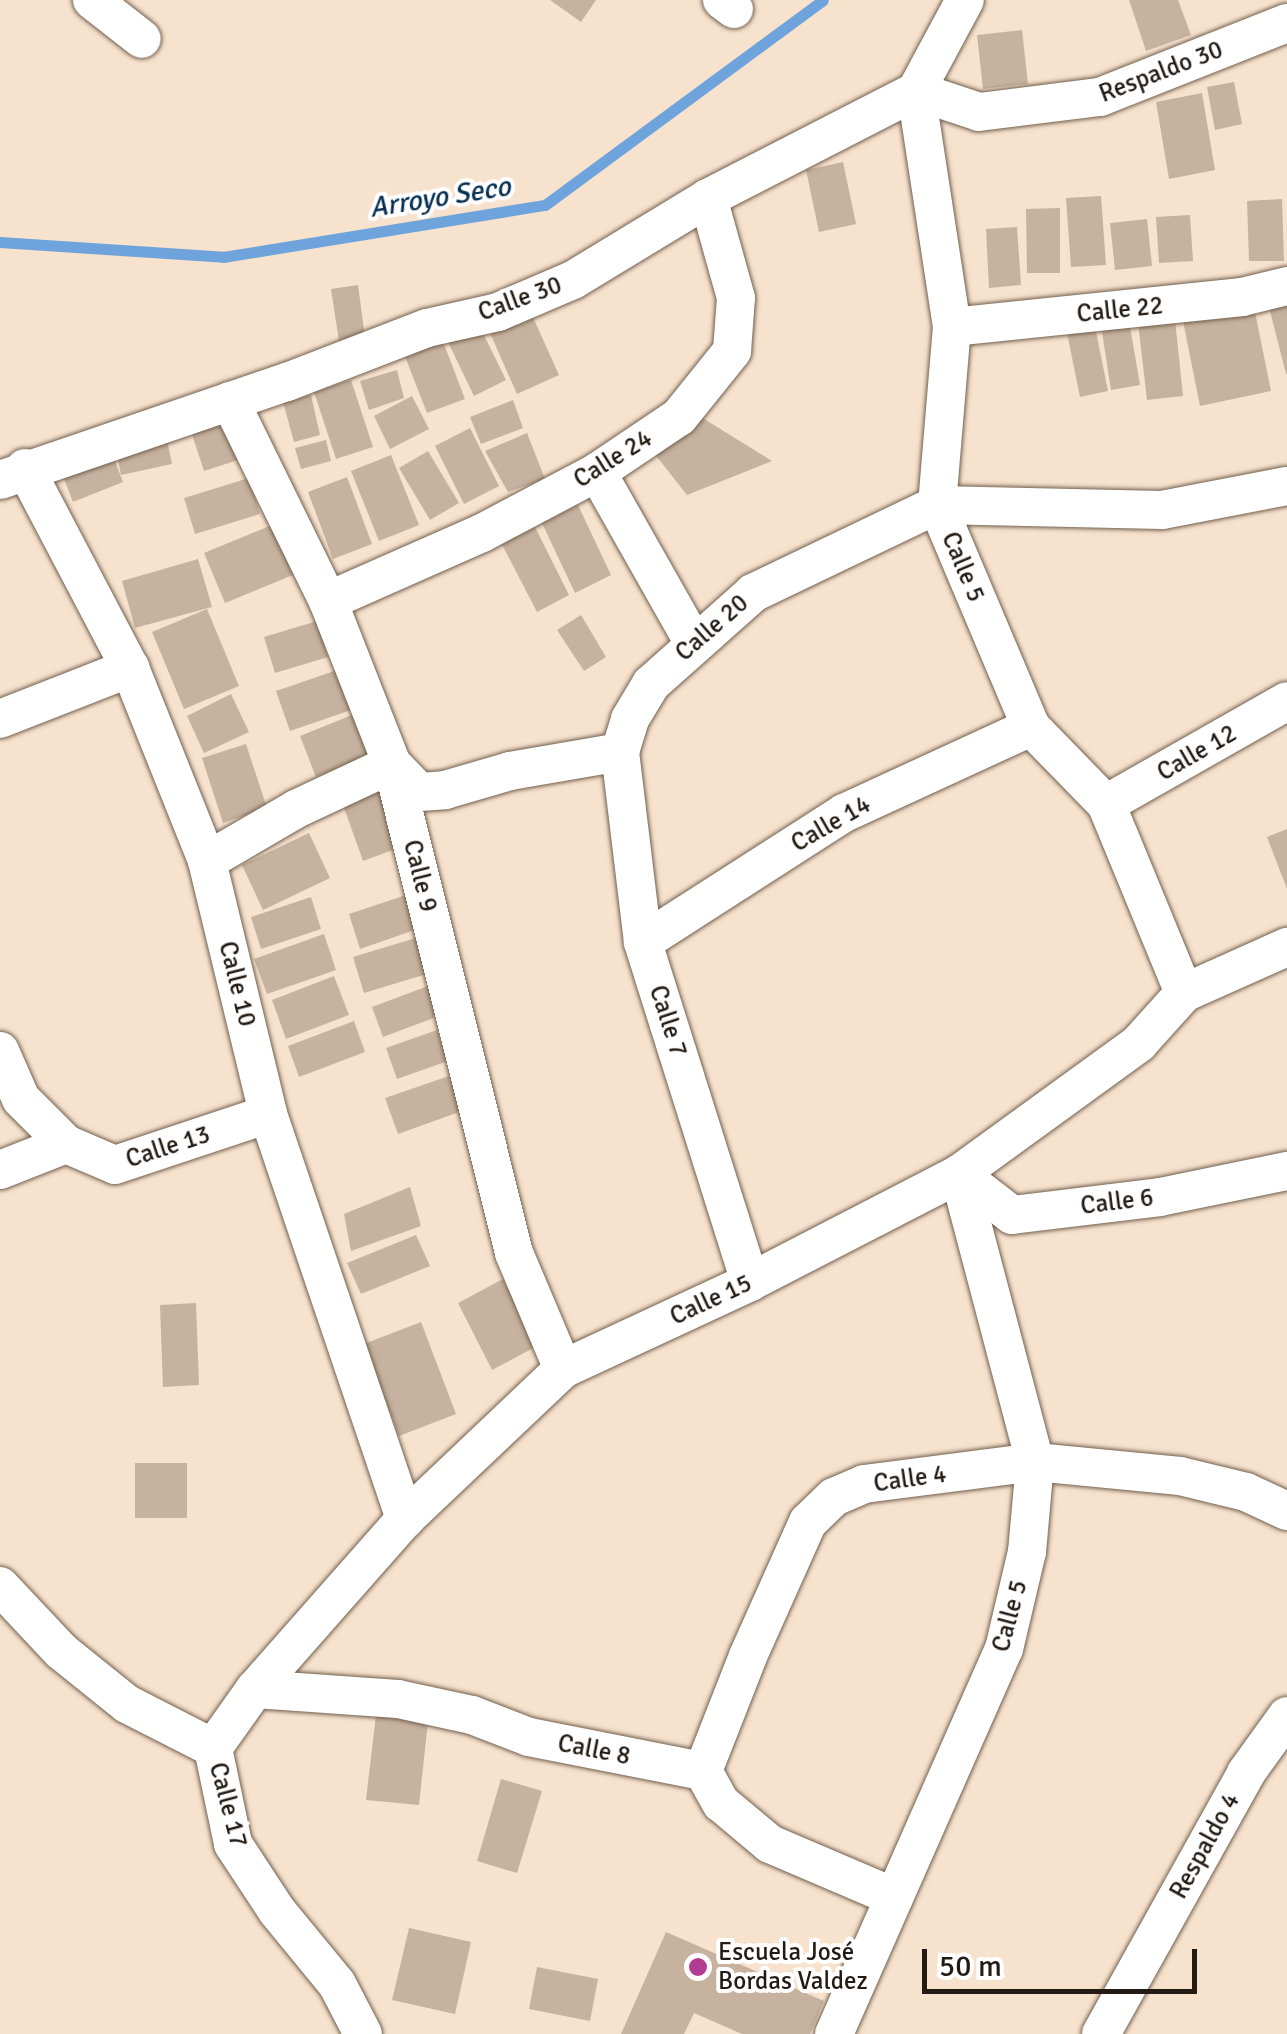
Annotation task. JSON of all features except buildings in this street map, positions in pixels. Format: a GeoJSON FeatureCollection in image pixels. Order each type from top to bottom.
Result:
{"type":"FeatureCollection","features":[{"type":"Feature","properties":{"kind":"street"},"geometry":{"type":"LineString","coordinates":[[92,0],[142,39]]}},
{"type":"Feature","properties":{"kind":"street"},"geometry":{"type":"LineString","coordinates":[[916,90],[966,0]]}},
{"type":"Feature","properties":{"kind":"street","name":"Respaldo 30"},"geometry":{"type":"LineString","coordinates":[[916,90],[979,112],[1100,97],[1287,23]]}},
{"type":"Feature","properties":{"kind":"street","name":"Calle 30"},"geometry":{"type":"LineString","coordinates":[[12,474],[230,401],[427,328],[498,312],[573,280],[708,198],[916,90]]}},
{"type":"Feature","properties":{"kind":"street","name":"Calle 5"},"geometry":{"type":"LineString","coordinates":[[916,90],[952,327],[937,505],[1031,727],[1106,804],[1184,993]]}},
{"type":"Feature","properties":{"kind":"street","name":"Calle 24"},"geometry":{"type":"LineString","coordinates":[[328,602],[482,533],[596,472],[679,417],[732,351],[736,298],[708,198]]}},
{"type":"Feature","properties":{"kind":"street","name":"Calle 22"},"geometry":{"type":"LineString","coordinates":[[952,327],[1242,297],[1287,286]]}},
{"type":"Feature","properties":{"kind":"street","name":"Calle 9"},"geometry":{"type":"LineString","coordinates":[[230,401],[328,602],[392,764],[514,1253],[563,1369]]}},
{"type":"Feature","properties":{"kind":"street"},"geometry":{"type":"LineString","coordinates":[[596,472],[693,642]]}},
{"type":"Feature","properties":{"kind":"street","name":"Calle 10"},"geometry":{"type":"LineString","coordinates":[[12,474],[130,668],[207,861],[268,1114],[405,1519]]}},
{"type":"Feature","properties":{"kind":"street","name":"Calle 20"},"geometry":{"type":"LineString","coordinates":[[620,752],[630,719],[650,684],[693,642],[753,593],[937,505],[1162,510],[1287,486]]}},
{"type":"Feature","properties":{"kind":"street"},"geometry":{"type":"LineString","coordinates":[[0,719],[130,668]]}},
{"type":"Feature","properties":{"kind":"street","name":"Calle 12"},"geometry":{"type":"LineString","coordinates":[[1106,804],[1287,701]]}},
{"type":"Feature","properties":{"kind":"street","name":"Calle 14"},"geometry":{"type":"LineString","coordinates":[[643,942],[844,812],[1031,727]]}},
{"type":"Feature","properties":{"kind":"street"},"geometry":{"type":"LineString","coordinates":[[207,861],[296,809],[392,764],[419,792],[445,790],[510,771],[620,752]]}},
{"type":"Feature","properties":{"kind":"street","name":"Calle 7"},"geometry":{"type":"LineString","coordinates":[[620,752],[643,942],[750,1282]]}},
{"type":"Feature","properties":{"kind":"street","name":"Calle 15"},"geometry":{"type":"LineString","coordinates":[[213,1748],[255,1689],[405,1519],[563,1369],[750,1282],[959,1174],[1139,1043],[1184,993],[1287,947]]}},
{"type":"Feature","properties":{"kind":"street","name":"Calle 13"},"geometry":{"type":"LineString","coordinates":[[0,1051],[21,1099],[66,1144],[115,1164],[268,1114]]}},
{"type":"Feature","properties":{"kind":"street"},"geometry":{"type":"LineString","coordinates":[[0,1170],[66,1144]]}},
{"type":"Feature","properties":{"kind":"street","name":"Calle 6"},"geometry":{"type":"LineString","coordinates":[[959,1174],[1012,1216],[1160,1197],[1287,1171]]}},
{"type":"Feature","properties":{"kind":"street","name":"Calle 5"},"geometry":{"type":"LineString","coordinates":[[834,2034],[1004,1648],[1027,1552],[1035,1462],[959,1174]]}},
{"type":"Feature","properties":{"kind":"street","name":"Calle 4"},"geometry":{"type":"LineString","coordinates":[[703,1772],[748,1656],[808,1522],[834,1497],[864,1484],[1035,1462],[1180,1476],[1246,1492],[1287,1511]]}},
{"type":"Feature","properties":{"kind":"street","name":"Calle 17"},"geometry":{"type":"LineString","coordinates":[[0,1586],[62,1651],[127,1704],[213,1748],[233,1844],[277,1912],[338,1984],[363,2034]]}},
{"type":"Feature","properties":{"kind":"street","name":"Calle 8"},"geometry":{"type":"LineString","coordinates":[[255,1689],[398,1699],[472,1715],[528,1737],[703,1772]]}},
{"type":"Feature","properties":{"kind":"street","name":"Respaldo 4"},"geometry":{"type":"LineString","coordinates":[[1101,2034],[1246,1773],[1287,1716]]}},
{"type":"Feature","properties":{"kind":"street"},"geometry":{"type":"LineString","coordinates":[[703,1772],[721,1803],[770,1844],[894,1898]]}},
{"type":"Feature","properties":{"kind":"waterway","name":"Arroyo Seco"},"geometry":{"type":"LineString","coordinates":[[0,242],[223,257],[545,205],[823,0]]}},
{"type":"Feature","properties":{"kind":"place","name":"Escuela José Bordas Valdez"},"geometry":{"type":"Point","coordinates":[698,1967]}}]}
